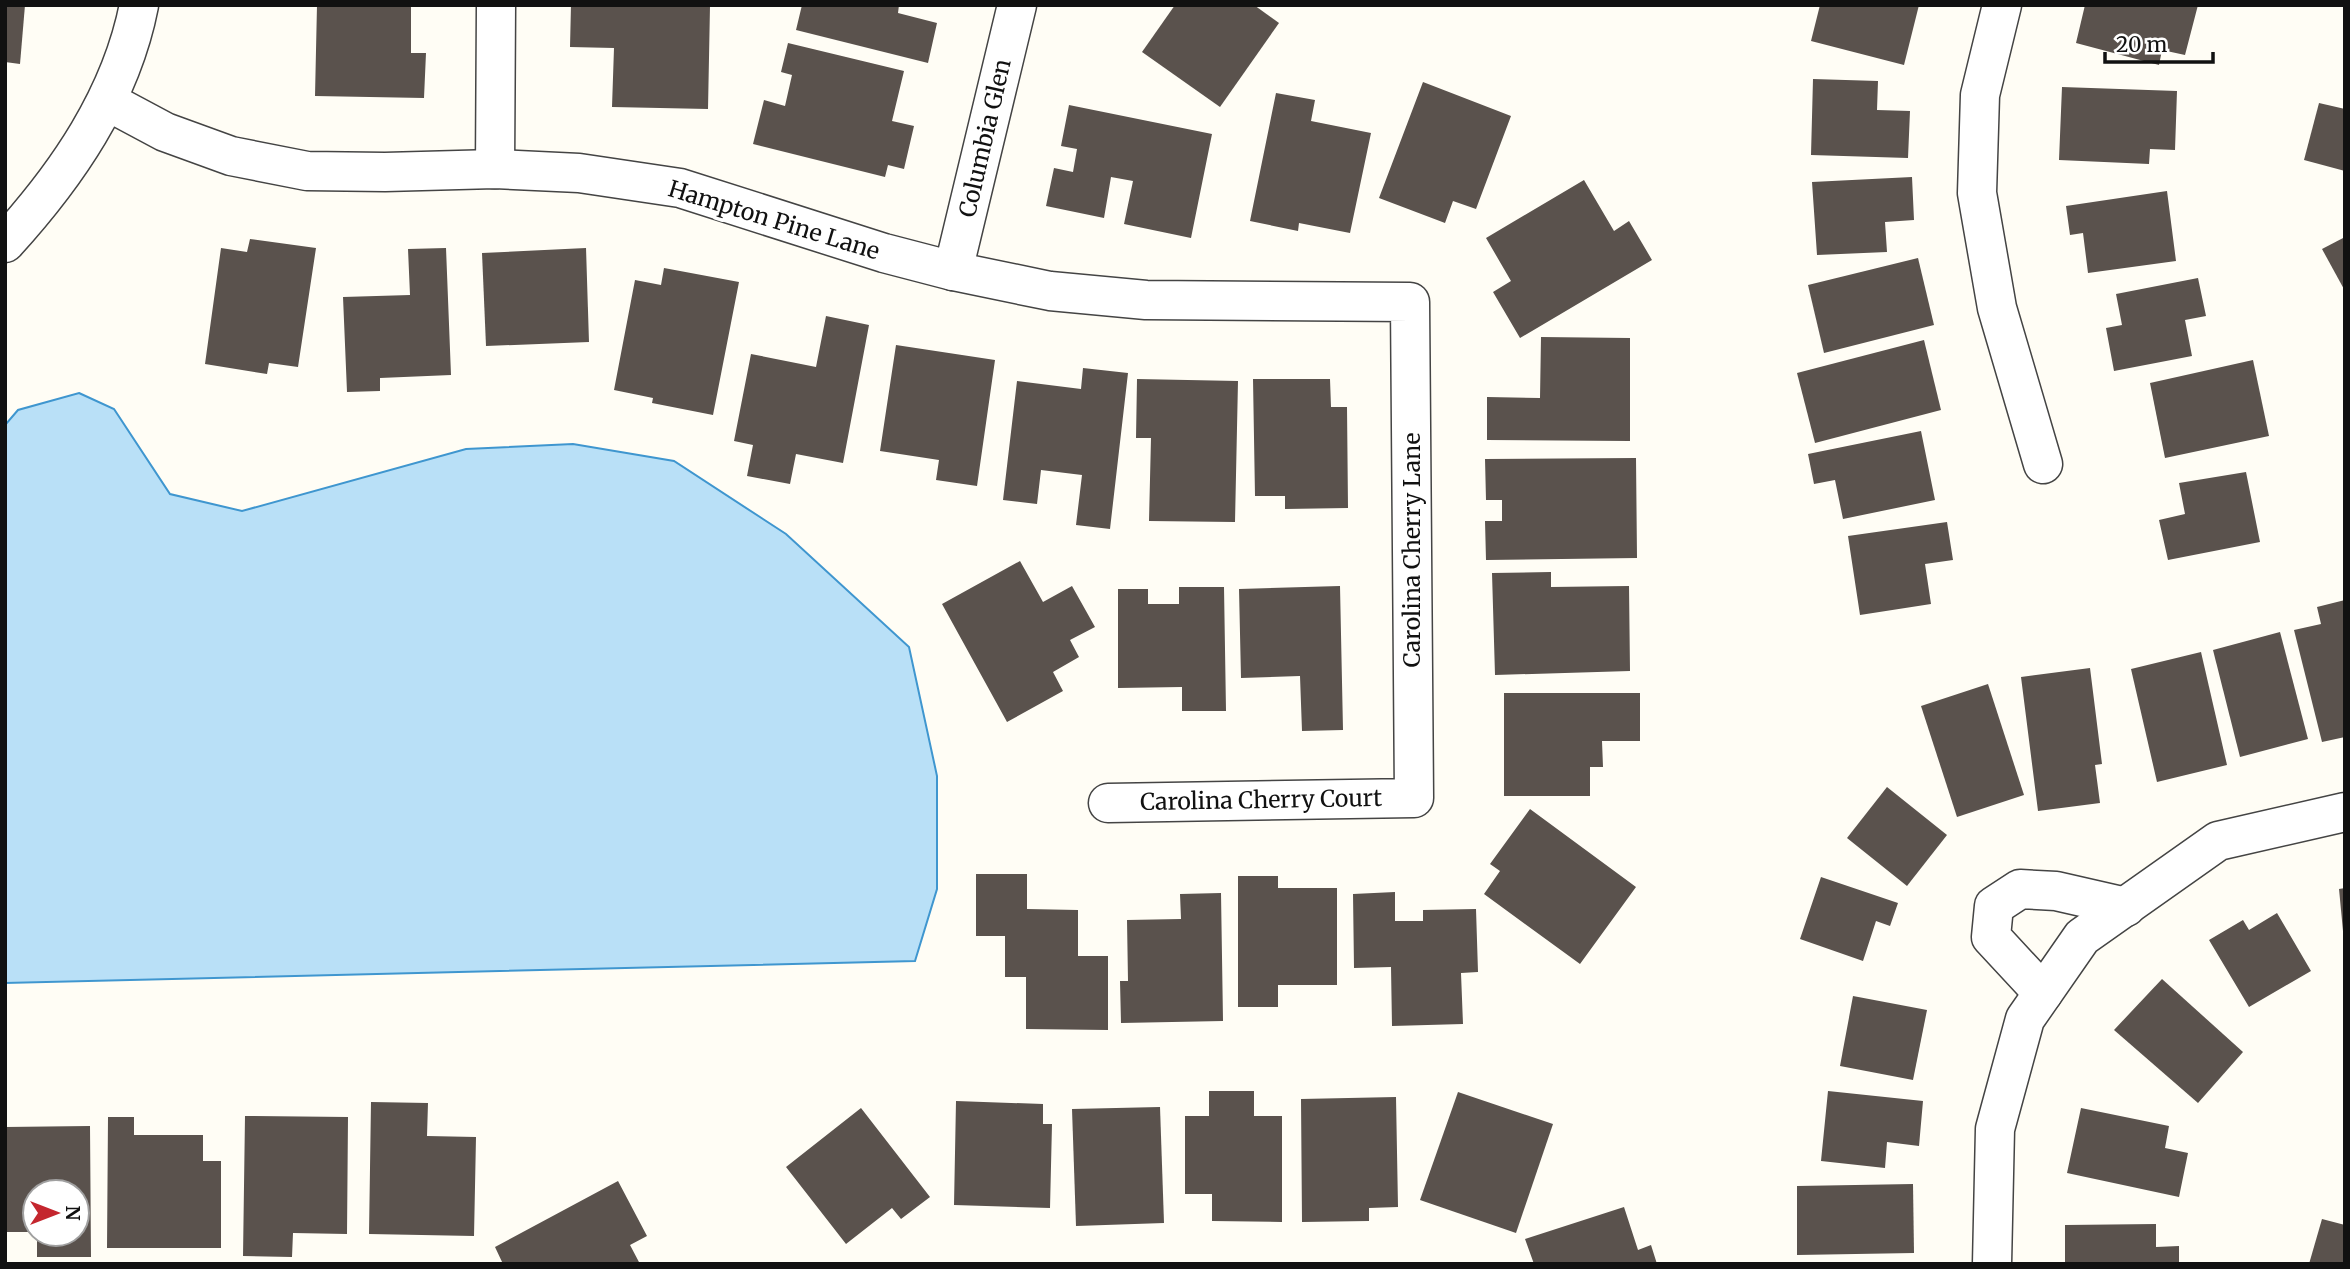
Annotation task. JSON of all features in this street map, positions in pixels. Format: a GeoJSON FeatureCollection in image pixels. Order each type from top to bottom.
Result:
{"type":"FeatureCollection","features":[{"type":"Feature","properties":{"kind":"street"},"geometry":{"type":"LineString","coordinates":[[5,243],[66,170],[107,101],[133,35],[139,5]]}},
{"type":"Feature","properties":{"kind":"street"},"geometry":{"type":"LineString","coordinates":[[495,169],[496,5]]}},
{"type":"Feature","properties":{"kind":"street","name":"Columbia Glen"},"geometry":{"type":"LineString","coordinates":[[953,271],[1017,5]]}},
{"type":"Feature","properties":{"kind":"street"},"geometry":{"type":"LineString","coordinates":[[2002,5],[1980,95],[1977,193],[1997,309],[2043,464]]}},
{"type":"Feature","properties":{"kind":"street","name":"Hampton Pine Lane"},"geometry":{"type":"LineString","coordinates":[[107,101],[165,132],[231,156],[307,171],[495,169],[579,173],[680,188],[884,253],[953,271],[1050,291],[1146,300],[1410,302]]}},
{"type":"Feature","properties":{"kind":"street","name":"Carolina Cherry Lane"},"geometry":{"type":"LineString","coordinates":[[1410,302],[1414,798]]}},
{"type":"Feature","properties":{"kind":"street","name":"Carolina Cherry Court"},"geometry":{"type":"LineString","coordinates":[[1108,803],[1414,798]]}},
{"type":"Feature","properties":{"kind":"street"},"geometry":{"type":"LineString","coordinates":[[1992,1264],[1995,1129],[2025,1018],[2082,937],[2218,841],[2345,812]]}},
{"type":"Feature","properties":{"kind":"street"},"geometry":{"type":"LineString","coordinates":[[2043,993],[1991,937],[1994,906],[2020,889],[2056,891],[2126,907]]}},
{"type":"Feature","properties":{"kind":"water"},"geometry":{"type":"Polygon","coordinates":[[[79,393],[114,409],[170,494],[242,511],[466,449],[573,444],[674,461],[786,534],[909,647],[937,776],[937,889],[915,961],[5,983],[5,425],[18,410],[79,393]]]}},
{"type":"Feature","properties":{"kind":"building"},"geometry":{"type":"Polygon","coordinates":[[[5,5],[25,5],[20,64],[5,62],[5,5]]]}},
{"type":"Feature","properties":{"kind":"building"},"geometry":{"type":"Polygon","coordinates":[[[317,5],[411,5],[411,53],[426,53],[424,98],[315,96],[317,5]]]}},
{"type":"Feature","properties":{"kind":"building"},"geometry":{"type":"Polygon","coordinates":[[[571,5],[710,6],[708,109],[612,107],[614,48],[570,47],[571,5]]]}},
{"type":"Feature","properties":{"kind":"building"},"geometry":{"type":"Polygon","coordinates":[[[802,5],[899,5],[898,13],[937,23],[928,63],[796,30],[802,5]]]}},
{"type":"Feature","properties":{"kind":"building"},"geometry":{"type":"Polygon","coordinates":[[[1175,5],[1254,5],[1279,23],[1220,107],[1142,52],[1175,5]]]}},
{"type":"Feature","properties":{"kind":"building"},"geometry":{"type":"Polygon","coordinates":[[[1820,5],[1919,5],[1904,65],[1811,41],[1820,5]]]}},
{"type":"Feature","properties":{"kind":"building"},"geometry":{"type":"Polygon","coordinates":[[[2085,5],[2198,5],[2185,55],[2162,50],[2159,65],[2076,43],[2085,5]]]}},
{"type":"Feature","properties":{"kind":"building"},"geometry":{"type":"Polygon","coordinates":[[[788,43],[904,71],[892,121],[914,126],[904,169],[888,165],[885,177],[753,144],[764,100],[785,106],[792,75],[781,72],[788,43]]]}},
{"type":"Feature","properties":{"kind":"building"},"geometry":{"type":"Polygon","coordinates":[[[1813,79],[1878,81],[1877,110],[1910,111],[1908,158],[1811,155],[1813,79]]]}},
{"type":"Feature","properties":{"kind":"building"},"geometry":{"type":"Polygon","coordinates":[[[1423,82],[1511,116],[1476,209],[1453,201],[1445,223],[1379,198],[1423,82]]]}},
{"type":"Feature","properties":{"kind":"building"},"geometry":{"type":"Polygon","coordinates":[[[2062,87],[2177,91],[2175,150],[2150,149],[2149,164],[2059,160],[2062,87]]]}},
{"type":"Feature","properties":{"kind":"building"},"geometry":{"type":"Polygon","coordinates":[[[1276,93],[1315,100],[1311,121],[1371,133],[1350,233],[1299,223],[1298,231],[1250,221],[1276,93]]]}},
{"type":"Feature","properties":{"kind":"building"},"geometry":{"type":"Polygon","coordinates":[[[2319,103],[2345,109],[2345,171],[2304,160],[2319,103]]]}},
{"type":"Feature","properties":{"kind":"building"},"geometry":{"type":"Polygon","coordinates":[[[1069,105],[1212,134],[1191,238],[1124,224],[1133,181],[1111,177],[1104,218],[1046,206],[1054,168],[1073,172],[1077,149],[1061,146],[1069,105]]]}},
{"type":"Feature","properties":{"kind":"building"},"geometry":{"type":"Polygon","coordinates":[[[1912,177],[1914,220],[1885,222],[1887,252],[1817,255],[1812,182],[1912,177]]]}},
{"type":"Feature","properties":{"kind":"building"},"geometry":{"type":"Polygon","coordinates":[[[1584,180],[1614,231],[1629,221],[1652,260],[1520,338],[1493,292],[1511,281],[1486,238],[1584,180]]]}},
{"type":"Feature","properties":{"kind":"building"},"geometry":{"type":"Polygon","coordinates":[[[2167,191],[2176,261],[2088,273],[2083,233],[2070,235],[2066,206],[2167,191]]]}},
{"type":"Feature","properties":{"kind":"building"},"geometry":{"type":"Polygon","coordinates":[[[2345,237],[2345,291],[2322,249],[2345,237]]]}},
{"type":"Feature","properties":{"kind":"building"},"geometry":{"type":"Polygon","coordinates":[[[250,239],[316,248],[298,367],[269,363],[267,374],[205,364],[221,248],[247,252],[250,239]]]}},
{"type":"Feature","properties":{"kind":"building"},"geometry":{"type":"Polygon","coordinates":[[[446,248],[451,375],[380,378],[380,391],[347,392],[343,297],[410,295],[408,249],[446,248]]]}},
{"type":"Feature","properties":{"kind":"building"},"geometry":{"type":"Polygon","coordinates":[[[586,248],[589,342],[486,346],[482,253],[586,248]]]}},
{"type":"Feature","properties":{"kind":"building"},"geometry":{"type":"Polygon","coordinates":[[[1918,258],[1934,325],[1824,353],[1808,285],[1918,258]]]}},
{"type":"Feature","properties":{"kind":"building"},"geometry":{"type":"Polygon","coordinates":[[[664,268],[739,282],[713,415],[652,403],[653,398],[614,390],[635,280],[661,285],[664,268]]]}},
{"type":"Feature","properties":{"kind":"building"},"geometry":{"type":"Polygon","coordinates":[[[2198,278],[2206,316],[2185,320],[2192,356],[2114,371],[2106,328],[2122,325],[2116,294],[2198,278]]]}},
{"type":"Feature","properties":{"kind":"building"},"geometry":{"type":"Polygon","coordinates":[[[826,316],[869,325],[843,463],[796,454],[790,484],[747,476],[753,445],[734,441],[751,354],[816,367],[826,316]]]}},
{"type":"Feature","properties":{"kind":"building"},"geometry":{"type":"Polygon","coordinates":[[[1541,337],[1630,338],[1630,441],[1487,440],[1487,397],[1540,398],[1541,337]]]}},
{"type":"Feature","properties":{"kind":"building"},"geometry":{"type":"Polygon","coordinates":[[[1924,340],[1941,410],[1815,443],[1797,373],[1924,340]]]}},
{"type":"Feature","properties":{"kind":"building"},"geometry":{"type":"Polygon","coordinates":[[[896,345],[995,360],[977,486],[936,480],[939,460],[880,451],[896,345]]]}},
{"type":"Feature","properties":{"kind":"building"},"geometry":{"type":"Polygon","coordinates":[[[2253,360],[2269,436],[2165,458],[2150,383],[2253,360]]]}},
{"type":"Feature","properties":{"kind":"building"},"geometry":{"type":"Polygon","coordinates":[[[1083,368],[1128,373],[1110,529],[1076,525],[1082,475],[1041,470],[1037,504],[1003,500],[1017,381],[1081,389],[1083,368]]]}},
{"type":"Feature","properties":{"kind":"building"},"geometry":{"type":"Polygon","coordinates":[[[1137,379],[1238,381],[1235,522],[1149,521],[1151,438],[1136,438],[1137,379]]]}},
{"type":"Feature","properties":{"kind":"building"},"geometry":{"type":"Polygon","coordinates":[[[1253,379],[1330,379],[1331,407],[1347,407],[1348,508],[1285,509],[1285,496],[1255,496],[1253,379]]]}},
{"type":"Feature","properties":{"kind":"building"},"geometry":{"type":"Polygon","coordinates":[[[1921,431],[1935,500],[1843,519],[1835,480],[1814,484],[1808,454],[1921,431]]]}},
{"type":"Feature","properties":{"kind":"building"},"geometry":{"type":"Polygon","coordinates":[[[1636,458],[1637,558],[1486,560],[1485,521],[1502,521],[1502,500],[1486,500],[1485,459],[1636,458]]]}},
{"type":"Feature","properties":{"kind":"building"},"geometry":{"type":"Polygon","coordinates":[[[2246,472],[2260,542],[2168,560],[2159,520],[2185,514],[2179,483],[2246,472]]]}},
{"type":"Feature","properties":{"kind":"building"},"geometry":{"type":"Polygon","coordinates":[[[1947,522],[1953,560],[1925,564],[1931,604],[1860,615],[1848,536],[1947,522]]]}},
{"type":"Feature","properties":{"kind":"building"},"geometry":{"type":"Polygon","coordinates":[[[1020,561],[1043,602],[1072,586],[1095,627],[1070,640],[1079,657],[1053,672],[1063,691],[1007,722],[942,604],[1020,561]]]}},
{"type":"Feature","properties":{"kind":"building"},"geometry":{"type":"Polygon","coordinates":[[[1551,572],[1551,587],[1629,586],[1630,671],[1495,675],[1492,573],[1551,572]]]}},
{"type":"Feature","properties":{"kind":"building"},"geometry":{"type":"Polygon","coordinates":[[[1340,586],[1343,730],[1302,731],[1300,676],[1241,678],[1239,589],[1340,586]]]}},
{"type":"Feature","properties":{"kind":"building"},"geometry":{"type":"Polygon","coordinates":[[[1179,587],[1224,587],[1226,711],[1182,711],[1182,687],[1118,688],[1118,589],[1148,589],[1148,604],[1179,604],[1179,587]]]}},
{"type":"Feature","properties":{"kind":"building"},"geometry":{"type":"Polygon","coordinates":[[[2345,600],[2345,737],[2322,742],[2294,630],[2321,624],[2317,607],[2345,600]]]}},
{"type":"Feature","properties":{"kind":"building"},"geometry":{"type":"Polygon","coordinates":[[[2280,632],[2308,739],[2240,757],[2213,650],[2280,632]]]}},
{"type":"Feature","properties":{"kind":"building"},"geometry":{"type":"Polygon","coordinates":[[[2201,652],[2227,765],[2157,782],[2131,669],[2201,652]]]}},
{"type":"Feature","properties":{"kind":"building"},"geometry":{"type":"Polygon","coordinates":[[[2090,668],[2102,764],[2095,765],[2100,803],[2038,811],[2021,677],[2090,668]]]}},
{"type":"Feature","properties":{"kind":"building"},"geometry":{"type":"Polygon","coordinates":[[[1988,684],[2024,795],[1957,817],[1921,706],[1988,684]]]}},
{"type":"Feature","properties":{"kind":"building"},"geometry":{"type":"Polygon","coordinates":[[[1504,693],[1640,693],[1640,741],[1602,741],[1603,767],[1590,767],[1590,796],[1504,796],[1504,693]]]}},
{"type":"Feature","properties":{"kind":"building"},"geometry":{"type":"Polygon","coordinates":[[[1887,787],[1947,835],[1907,886],[1847,838],[1887,787]]]}},
{"type":"Feature","properties":{"kind":"building"},"geometry":{"type":"Polygon","coordinates":[[[1530,809],[1636,887],[1580,964],[1484,894],[1500,871],[1490,864],[1530,809]]]}},
{"type":"Feature","properties":{"kind":"building"},"geometry":{"type":"Polygon","coordinates":[[[976,874],[1027,874],[1027,909],[1078,910],[1078,956],[1108,956],[1108,1030],[1026,1029],[1026,977],[1005,977],[1005,936],[976,936],[976,874]]]}},
{"type":"Feature","properties":{"kind":"building"},"geometry":{"type":"Polygon","coordinates":[[[1238,876],[1278,876],[1278,888],[1337,888],[1337,985],[1278,985],[1278,1007],[1238,1007],[1238,876]]]}},
{"type":"Feature","properties":{"kind":"building"},"geometry":{"type":"Polygon","coordinates":[[[1821,877],[1898,903],[1890,926],[1876,921],[1863,961],[1800,939],[1821,877]]]}},
{"type":"Feature","properties":{"kind":"building"},"geometry":{"type":"Polygon","coordinates":[[[2345,888],[2345,931],[2343,931],[2339,889],[2345,888]]]}},
{"type":"Feature","properties":{"kind":"building"},"geometry":{"type":"Polygon","coordinates":[[[1395,892],[1395,921],[1423,921],[1423,910],[1476,909],[1478,972],[1461,973],[1463,1024],[1392,1026],[1391,967],[1354,968],[1353,894],[1395,892]]]}},
{"type":"Feature","properties":{"kind":"building"},"geometry":{"type":"Polygon","coordinates":[[[1221,893],[1223,1021],[1121,1023],[1120,981],[1128,981],[1127,920],[1181,919],[1180,894],[1221,893]]]}},
{"type":"Feature","properties":{"kind":"building"},"geometry":{"type":"Polygon","coordinates":[[[2277,913],[2311,971],[2249,1007],[2209,940],[2243,920],[2249,930],[2277,913]]]}},
{"type":"Feature","properties":{"kind":"building"},"geometry":{"type":"Polygon","coordinates":[[[2162,979],[2243,1052],[2198,1103],[2114,1030],[2162,979]]]}},
{"type":"Feature","properties":{"kind":"building"},"geometry":{"type":"Polygon","coordinates":[[[1853,996],[1927,1010],[1913,1080],[1840,1066],[1853,996]]]}},
{"type":"Feature","properties":{"kind":"building"},"geometry":{"type":"Polygon","coordinates":[[[1209,1091],[1254,1091],[1254,1116],[1282,1116],[1282,1222],[1212,1221],[1212,1194],[1185,1194],[1185,1116],[1209,1116],[1209,1091]]]}},
{"type":"Feature","properties":{"kind":"building"},"geometry":{"type":"Polygon","coordinates":[[[1828,1091],[1923,1101],[1919,1146],[1887,1142],[1885,1168],[1821,1161],[1828,1091]]]}},
{"type":"Feature","properties":{"kind":"building"},"geometry":{"type":"Polygon","coordinates":[[[1458,1092],[1553,1124],[1516,1233],[1420,1200],[1458,1092]]]}},
{"type":"Feature","properties":{"kind":"building"},"geometry":{"type":"Polygon","coordinates":[[[1396,1097],[1398,1207],[1369,1208],[1369,1221],[1302,1222],[1301,1099],[1396,1097]]]}},
{"type":"Feature","properties":{"kind":"building"},"geometry":{"type":"Polygon","coordinates":[[[956,1101],[1043,1104],[1043,1124],[1052,1124],[1050,1208],[954,1205],[956,1101]]]}},
{"type":"Feature","properties":{"kind":"building"},"geometry":{"type":"Polygon","coordinates":[[[371,1102],[428,1103],[427,1136],[476,1137],[474,1236],[369,1234],[371,1102]]]}},
{"type":"Feature","properties":{"kind":"building"},"geometry":{"type":"Polygon","coordinates":[[[1160,1107],[1164,1223],[1076,1226],[1072,1109],[1160,1107]]]}},
{"type":"Feature","properties":{"kind":"building"},"geometry":{"type":"Polygon","coordinates":[[[861,1108],[930,1197],[901,1219],[892,1208],[846,1244],[786,1167],[861,1108]]]}},
{"type":"Feature","properties":{"kind":"building"},"geometry":{"type":"Polygon","coordinates":[[[2081,1108],[2169,1126],[2165,1148],[2188,1153],[2179,1197],[2067,1173],[2081,1108]]]}},
{"type":"Feature","properties":{"kind":"building"},"geometry":{"type":"Polygon","coordinates":[[[245,1116],[348,1117],[347,1234],[293,1233],[292,1257],[243,1256],[245,1116]]]}},
{"type":"Feature","properties":{"kind":"building"},"geometry":{"type":"Polygon","coordinates":[[[108,1117],[134,1117],[134,1135],[203,1135],[203,1161],[221,1161],[221,1248],[107,1248],[108,1117]]]}},
{"type":"Feature","properties":{"kind":"building"},"geometry":{"type":"Polygon","coordinates":[[[90,1126],[90,1178],[21,1178],[21,1232],[5,1232],[5,1127],[90,1126]]]}},
{"type":"Feature","properties":{"kind":"building"},"geometry":{"type":"Polygon","coordinates":[[[618,1181],[647,1236],[630,1245],[640,1264],[503,1264],[495,1247],[618,1181]]]}},
{"type":"Feature","properties":{"kind":"building"},"geometry":{"type":"Polygon","coordinates":[[[1913,1184],[1914,1253],[1797,1255],[1797,1186],[1913,1184]]]}},
{"type":"Feature","properties":{"kind":"building"},"geometry":{"type":"Polygon","coordinates":[[[1624,1207],[1638,1250],[1651,1245],[1657,1264],[1534,1264],[1525,1239],[1624,1207]]]}},
{"type":"Feature","properties":{"kind":"building"},"geometry":{"type":"Polygon","coordinates":[[[2322,1219],[2345,1225],[2345,1264],[2309,1264],[2322,1219]]]}},
{"type":"Feature","properties":{"kind":"building"},"geometry":{"type":"Polygon","coordinates":[[[2156,1224],[2156,1247],[2179,1246],[2179,1264],[2065,1264],[2065,1225],[2156,1224]]]}},
{"type":"Feature","properties":{"kind":"building"},"geometry":{"type":"Polygon","coordinates":[[[37,1248],[91,1248],[91,1257],[37,1257],[37,1248]]]}}]}
